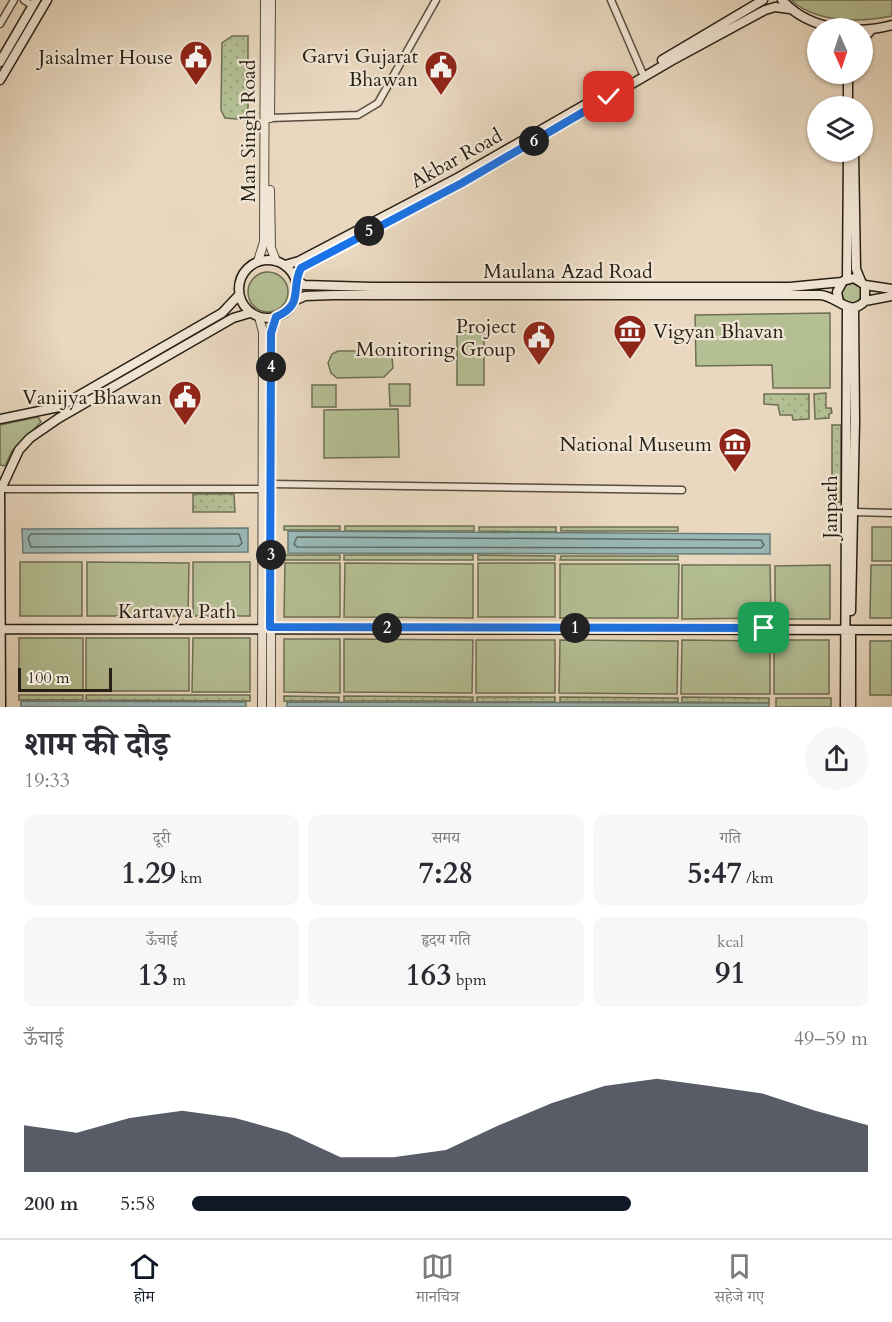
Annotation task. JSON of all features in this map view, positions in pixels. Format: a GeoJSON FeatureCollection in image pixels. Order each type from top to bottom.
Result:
{"type":"FeatureCollection","features":[{"type":"Feature","properties":{"kind":"main road"},"geometry":{"type":"LineString","coordinates":[[0,80],[47,0]]}},
{"type":"Feature","properties":{"kind":"main road","name":"Akbar Road"},"geometry":{"type":"LineString","coordinates":[[281,263],[298,261],[459,177],[763,0]]}},
{"type":"Feature","properties":{"kind":"main road"},"geometry":{"type":"LineString","coordinates":[[782,0],[790,9],[807,19]]}},
{"type":"Feature","properties":{"kind":"main road"},"geometry":{"type":"LineString","coordinates":[[0,62],[35,3]]}},
{"type":"Feature","properties":{"kind":"main road","name":"Akbar Road"},"geometry":{"type":"LineString","coordinates":[[296,279],[301,268],[314,259],[462,183],[671,61],[765,10],[775,7],[790,9]]}},
{"type":"Feature","properties":{"kind":"main road"},"geometry":{"type":"LineString","coordinates":[[873,29],[892,25]]}},
{"type":"Feature","properties":{"kind":"main road"},"geometry":{"type":"LineString","coordinates":[[848,162],[844,280],[837,292],[839,302],[851,308],[865,301],[892,296]]}},
{"type":"Feature","properties":{"kind":"main road"},"geometry":{"type":"LineString","coordinates":[[854,162],[856,269],[863,283],[865,301]]}},
{"type":"Feature","properties":{"kind":"main road"},"geometry":{"type":"LineString","coordinates":[[260,261],[281,263],[296,279],[296,300],[285,314],[276,317],[260,317],[250,313],[239,296],[238,287],[245,271],[260,261]]}},
{"type":"Feature","properties":{"kind":"main road","name":"Maulana Azad Road"},"geometry":{"type":"LineString","coordinates":[[296,279],[304,285],[372,287],[778,287],[819,286],[844,280]]}},
{"type":"Feature","properties":{"kind":"main road"},"geometry":{"type":"LineString","coordinates":[[844,280],[892,289]]}},
{"type":"Feature","properties":{"kind":"main road","name":"Maulana Azad Road"},"geometry":{"type":"LineString","coordinates":[[296,300],[305,296],[333,295],[761,295],[826,296],[839,302]]}},
{"type":"Feature","properties":{"kind":"main road"},"geometry":{"type":"LineString","coordinates":[[0,419],[59,407],[222,313],[239,296]]}},
{"type":"Feature","properties":{"kind":"main road","name":"Janpath"},"geometry":{"type":"LineString","coordinates":[[845,707],[853,512],[851,308]]}},
{"type":"Feature","properties":{"kind":"main road","name":"Janpath"},"geometry":{"type":"LineString","coordinates":[[851,308],[849,629],[851,707]]}},
{"type":"Feature","properties":{"kind":"main road"},"geometry":{"type":"LineString","coordinates":[[1,707],[3,629],[1,488],[19,450],[52,423],[233,318],[250,313]]}},
{"type":"Feature","properties":{"kind":"main road"},"geometry":{"type":"LineString","coordinates":[[46,410],[52,423]]}},
{"type":"Feature","properties":{"kind":"main road","name":"Kartavya Path"},"geometry":{"type":"LineString","coordinates":[[3,629],[266,627],[892,630]]}},
{"type":"Feature","properties":{"kind":"street"},"geometry":{"type":"LineString","coordinates":[[0,24],[14,0]]}},
{"type":"Feature","properties":{"kind":"street"},"geometry":{"type":"LineString","coordinates":[[24,0],[35,3]]}},
{"type":"Feature","properties":{"kind":"street","name":"Man Singh Road"},"geometry":{"type":"LineString","coordinates":[[260,261],[264,242],[265,0]]}},
{"type":"Feature","properties":{"kind":"street","name":"Man Singh Road"},"geometry":{"type":"LineString","coordinates":[[271,0],[270,237],[271,248],[281,263]]}},
{"type":"Feature","properties":{"kind":"street"},"geometry":{"type":"LineString","coordinates":[[270,118],[358,115],[378,103],[436,0]]}},
{"type":"Feature","properties":{"kind":"street"},"geometry":{"type":"LineString","coordinates":[[611,0],[642,72]]}},
{"type":"Feature","properties":{"kind":"street"},"geometry":{"type":"LineString","coordinates":[[260,317],[263,332],[266,627],[271,707]]}},
{"type":"Feature","properties":{"kind":"street"},"geometry":{"type":"LineString","coordinates":[[262,707],[271,484],[271,333],[276,317]]}},
{"type":"Feature","properties":{"kind":"street"},"geometry":{"type":"LineString","coordinates":[[271,484],[682,490]]}},
{"type":"Feature","properties":{"kind":"street"},"geometry":{"type":"LineString","coordinates":[[1,488],[263,489]]}},
{"type":"Feature","properties":{"kind":"street"},"geometry":{"type":"LineString","coordinates":[[853,512],[892,513]]}},
{"type":"Feature","properties":{"kind":"green space"},"geometry":{"type":"Polygon","coordinates":[[[791,0],[892,0],[892,16],[873,19],[832,18],[801,8],[791,0]]]}},
{"type":"Feature","properties":{"kind":"green space"},"geometry":{"type":"Polygon","coordinates":[[[232,36],[248,36],[248,120],[225,118],[221,110],[222,43],[232,36]]]}},
{"type":"Feature","properties":{"kind":"green space"},"geometry":{"type":"Polygon","coordinates":[[[268,272],[282,278],[288,292],[282,306],[268,312],[254,306],[248,292],[254,278],[268,272]]]}},
{"type":"Feature","properties":{"kind":"green space"},"geometry":{"type":"Polygon","coordinates":[[[852,283],[859,286],[862,293],[859,300],[852,303],[845,300],[842,293],[845,286],[852,283]]]}},
{"type":"Feature","properties":{"kind":"green space"},"geometry":{"type":"Polygon","coordinates":[[[830,313],[830,388],[773,388],[772,365],[696,366],[695,315],[830,313]]]}},
{"type":"Feature","properties":{"kind":"green space"},"geometry":{"type":"Polygon","coordinates":[[[457,331],[484,331],[484,385],[457,385],[457,331]]]}},
{"type":"Feature","properties":{"kind":"green space"},"geometry":{"type":"Polygon","coordinates":[[[338,351],[381,351],[392,358],[393,368],[384,377],[337,378],[331,373],[328,363],[332,354],[338,351]]]}},
{"type":"Feature","properties":{"kind":"green space"},"geometry":{"type":"Polygon","coordinates":[[[389,384],[410,384],[410,406],[390,406],[389,384]]]}},
{"type":"Feature","properties":{"kind":"green space"},"geometry":{"type":"Polygon","coordinates":[[[312,385],[336,385],[336,407],[312,407],[312,385]]]}},
{"type":"Feature","properties":{"kind":"green space"},"geometry":{"type":"Polygon","coordinates":[[[826,393],[826,408],[831,408],[832,413],[829,414],[829,418],[815,419],[814,394],[826,393]]]}},
{"type":"Feature","properties":{"kind":"green space"},"geometry":{"type":"Polygon","coordinates":[[[764,394],[809,394],[809,419],[793,420],[792,415],[780,415],[778,405],[764,404],[764,394]]]}},
{"type":"Feature","properties":{"kind":"green space"},"geometry":{"type":"Polygon","coordinates":[[[398,409],[399,457],[324,458],[324,410],[398,409]]]}},
{"type":"Feature","properties":{"kind":"green space"},"geometry":{"type":"Polygon","coordinates":[[[38,417],[41,422],[12,451],[5,466],[0,465],[0,425],[38,417]]]}},
{"type":"Feature","properties":{"kind":"green space"},"geometry":{"type":"Polygon","coordinates":[[[832,425],[841,425],[841,502],[832,502],[832,425]]]}},
{"type":"Feature","properties":{"kind":"green space"},"geometry":{"type":"Polygon","coordinates":[[[193,494],[234,494],[235,512],[193,512],[193,494]]]}},
{"type":"Feature","properties":{"kind":"green space"},"geometry":{"type":"Polygon","coordinates":[[[284,526],[340,526],[340,530],[284,530],[284,526]]]}},
{"type":"Feature","properties":{"kind":"green space"},"geometry":{"type":"Polygon","coordinates":[[[345,526],[474,526],[474,531],[345,531],[345,526]]]}},
{"type":"Feature","properties":{"kind":"green space"},"geometry":{"type":"Polygon","coordinates":[[[479,527],[556,527],[556,532],[479,531],[479,527]]]}},
{"type":"Feature","properties":{"kind":"green space"},"geometry":{"type":"Polygon","coordinates":[[[561,527],[678,527],[678,531],[561,531],[561,527]]]}},
{"type":"Feature","properties":{"kind":"green space"},"geometry":{"type":"Polygon","coordinates":[[[872,527],[892,527],[892,561],[872,561],[872,527]]]}},
{"type":"Feature","properties":{"kind":"green space"},"geometry":{"type":"Polygon","coordinates":[[[284,555],[340,555],[340,560],[284,560],[284,555]]]}},
{"type":"Feature","properties":{"kind":"green space"},"geometry":{"type":"Polygon","coordinates":[[[344,555],[473,555],[473,560],[344,560],[344,555]]]}},
{"type":"Feature","properties":{"kind":"green space"},"geometry":{"type":"Polygon","coordinates":[[[478,555],[555,556],[555,560],[478,560],[478,555]]]}},
{"type":"Feature","properties":{"kind":"green space"},"geometry":{"type":"Polygon","coordinates":[[[561,556],[678,556],[678,560],[560,560],[561,556]]]}},
{"type":"Feature","properties":{"kind":"green space"},"geometry":{"type":"Polygon","coordinates":[[[20,562],[82,562],[82,616],[20,616],[20,562]]]}},
{"type":"Feature","properties":{"kind":"green space"},"geometry":{"type":"Polygon","coordinates":[[[87,562],[189,563],[188,616],[87,616],[87,562]]]}},
{"type":"Feature","properties":{"kind":"green space"},"geometry":{"type":"Polygon","coordinates":[[[193,562],[250,562],[250,616],[193,616],[193,562]]]}},
{"type":"Feature","properties":{"kind":"green space"},"geometry":{"type":"Polygon","coordinates":[[[285,563],[340,563],[340,617],[284,617],[285,563]]]}},
{"type":"Feature","properties":{"kind":"green space"},"geometry":{"type":"Polygon","coordinates":[[[345,563],[473,564],[473,618],[344,617],[345,563]]]}},
{"type":"Feature","properties":{"kind":"green space"},"geometry":{"type":"Polygon","coordinates":[[[478,563],[555,563],[555,617],[478,617],[478,563]]]}},
{"type":"Feature","properties":{"kind":"green space"},"geometry":{"type":"Polygon","coordinates":[[[560,564],[679,564],[678,618],[560,618],[560,564]]]}},
{"type":"Feature","properties":{"kind":"green space"},"geometry":{"type":"Polygon","coordinates":[[[682,565],[770,565],[771,618],[682,619],[682,565]]]}},
{"type":"Feature","properties":{"kind":"green space"},"geometry":{"type":"Polygon","coordinates":[[[830,565],[830,619],[775,619],[775,566],[830,565]]]}},
{"type":"Feature","properties":{"kind":"green space"},"geometry":{"type":"Polygon","coordinates":[[[871,565],[892,565],[892,618],[870,618],[871,565]]]}},
{"type":"Feature","properties":{"kind":"green space"},"geometry":{"type":"Polygon","coordinates":[[[19,638],[83,638],[83,691],[19,691],[19,638]]]}},
{"type":"Feature","properties":{"kind":"green space"},"geometry":{"type":"Polygon","coordinates":[[[86,638],[189,638],[189,691],[86,691],[86,638]]]}},
{"type":"Feature","properties":{"kind":"green space"},"geometry":{"type":"Polygon","coordinates":[[[193,638],[250,638],[250,692],[192,692],[193,638]]]}},
{"type":"Feature","properties":{"kind":"green space"},"geometry":{"type":"Polygon","coordinates":[[[284,639],[340,639],[340,693],[284,692],[284,639]]]}},
{"type":"Feature","properties":{"kind":"green space"},"geometry":{"type":"Polygon","coordinates":[[[344,639],[473,640],[472,693],[344,692],[344,639]]]}},
{"type":"Feature","properties":{"kind":"green space"},"geometry":{"type":"Polygon","coordinates":[[[476,640],[555,640],[555,693],[476,693],[476,640]]]}},
{"type":"Feature","properties":{"kind":"green space"},"geometry":{"type":"Polygon","coordinates":[[[560,640],[678,641],[677,694],[559,693],[560,640]]]}},
{"type":"Feature","properties":{"kind":"green space"},"geometry":{"type":"Polygon","coordinates":[[[682,640],[770,641],[770,694],[681,694],[682,640]]]}},
{"type":"Feature","properties":{"kind":"green space"},"geometry":{"type":"Polygon","coordinates":[[[774,640],[829,640],[829,694],[774,694],[774,640]]]}},
{"type":"Feature","properties":{"kind":"green space"},"geometry":{"type":"Polygon","coordinates":[[[870,641],[892,641],[892,695],[870,695],[870,641]]]}},
{"type":"Feature","properties":{"kind":"green space"},"geometry":{"type":"Polygon","coordinates":[[[19,695],[83,695],[83,700],[19,700],[19,695]]]}},
{"type":"Feature","properties":{"kind":"green space"},"geometry":{"type":"Polygon","coordinates":[[[86,695],[250,695],[250,701],[86,700],[86,695]]]}},
{"type":"Feature","properties":{"kind":"green space"},"geometry":{"type":"Polygon","coordinates":[[[284,696],[339,697],[339,701],[284,701],[284,696]]]}},
{"type":"Feature","properties":{"kind":"green space"},"geometry":{"type":"Polygon","coordinates":[[[344,696],[473,697],[473,701],[344,701],[344,696]]]}},
{"type":"Feature","properties":{"kind":"green space"},"geometry":{"type":"Polygon","coordinates":[[[477,697],[555,697],[555,702],[477,702],[477,697]]]}},
{"type":"Feature","properties":{"kind":"green space"},"geometry":{"type":"Polygon","coordinates":[[[560,697],[678,698],[678,702],[560,702],[560,697]]]}},
{"type":"Feature","properties":{"kind":"green space"},"geometry":{"type":"Polygon","coordinates":[[[682,697],[769,698],[769,703],[682,702],[682,697]]]}},
{"type":"Feature","properties":{"kind":"green space"},"geometry":{"type":"Polygon","coordinates":[[[776,698],[831,698],[831,707],[776,707],[776,698]]]}},
{"type":"Feature","properties":{"kind":"water"},"geometry":{"type":"Polygon","coordinates":[[[248,528],[248,552],[23,553],[22,529],[248,528]]]}},
{"type":"Feature","properties":{"kind":"water"},"geometry":{"type":"Polygon","coordinates":[[[288,531],[770,534],[770,554],[288,553],[288,531]]]}},
{"type":"Feature","properties":{"kind":"water"},"geometry":{"type":"Polygon","coordinates":[[[21,701],[246,702],[246,707],[21,707],[21,701]]]}},
{"type":"Feature","properties":{"kind":"water"},"geometry":{"type":"Polygon","coordinates":[[[287,702],[769,703],[769,707],[287,707],[287,702]]]}},
{"type":"Feature","properties":{"kind":"place","name":"Jaisalmer House"},"geometry":{"type":"Point","coordinates":[196,86]}},
{"type":"Feature","properties":{"kind":"place","name":"Garvi Gujarat Bhawan"},"geometry":{"type":"Point","coordinates":[441,96]}},
{"type":"Feature","properties":{"kind":"place","name":"Vigyan Bhavan"},"geometry":{"type":"Point","coordinates":[630,360]}},
{"type":"Feature","properties":{"kind":"place","name":"Project Monitoring Group"},"geometry":{"type":"Point","coordinates":[539,366]}},
{"type":"Feature","properties":{"kind":"place","name":"Vanijya Bhawan"},"geometry":{"type":"Point","coordinates":[185,426]}},
{"type":"Feature","properties":{"kind":"place","name":"National Museum"},"geometry":{"type":"Point","coordinates":[735,473]}},
{"type":"Feature","properties":{"kind":"route"},"geometry":{"type":"LineString","coordinates":[[609,97],[462,183],[314,259],[301,268],[296,279],[298,290],[296,300],[285,314],[276,317],[271,333],[270,627],[764,628]]}}]}
